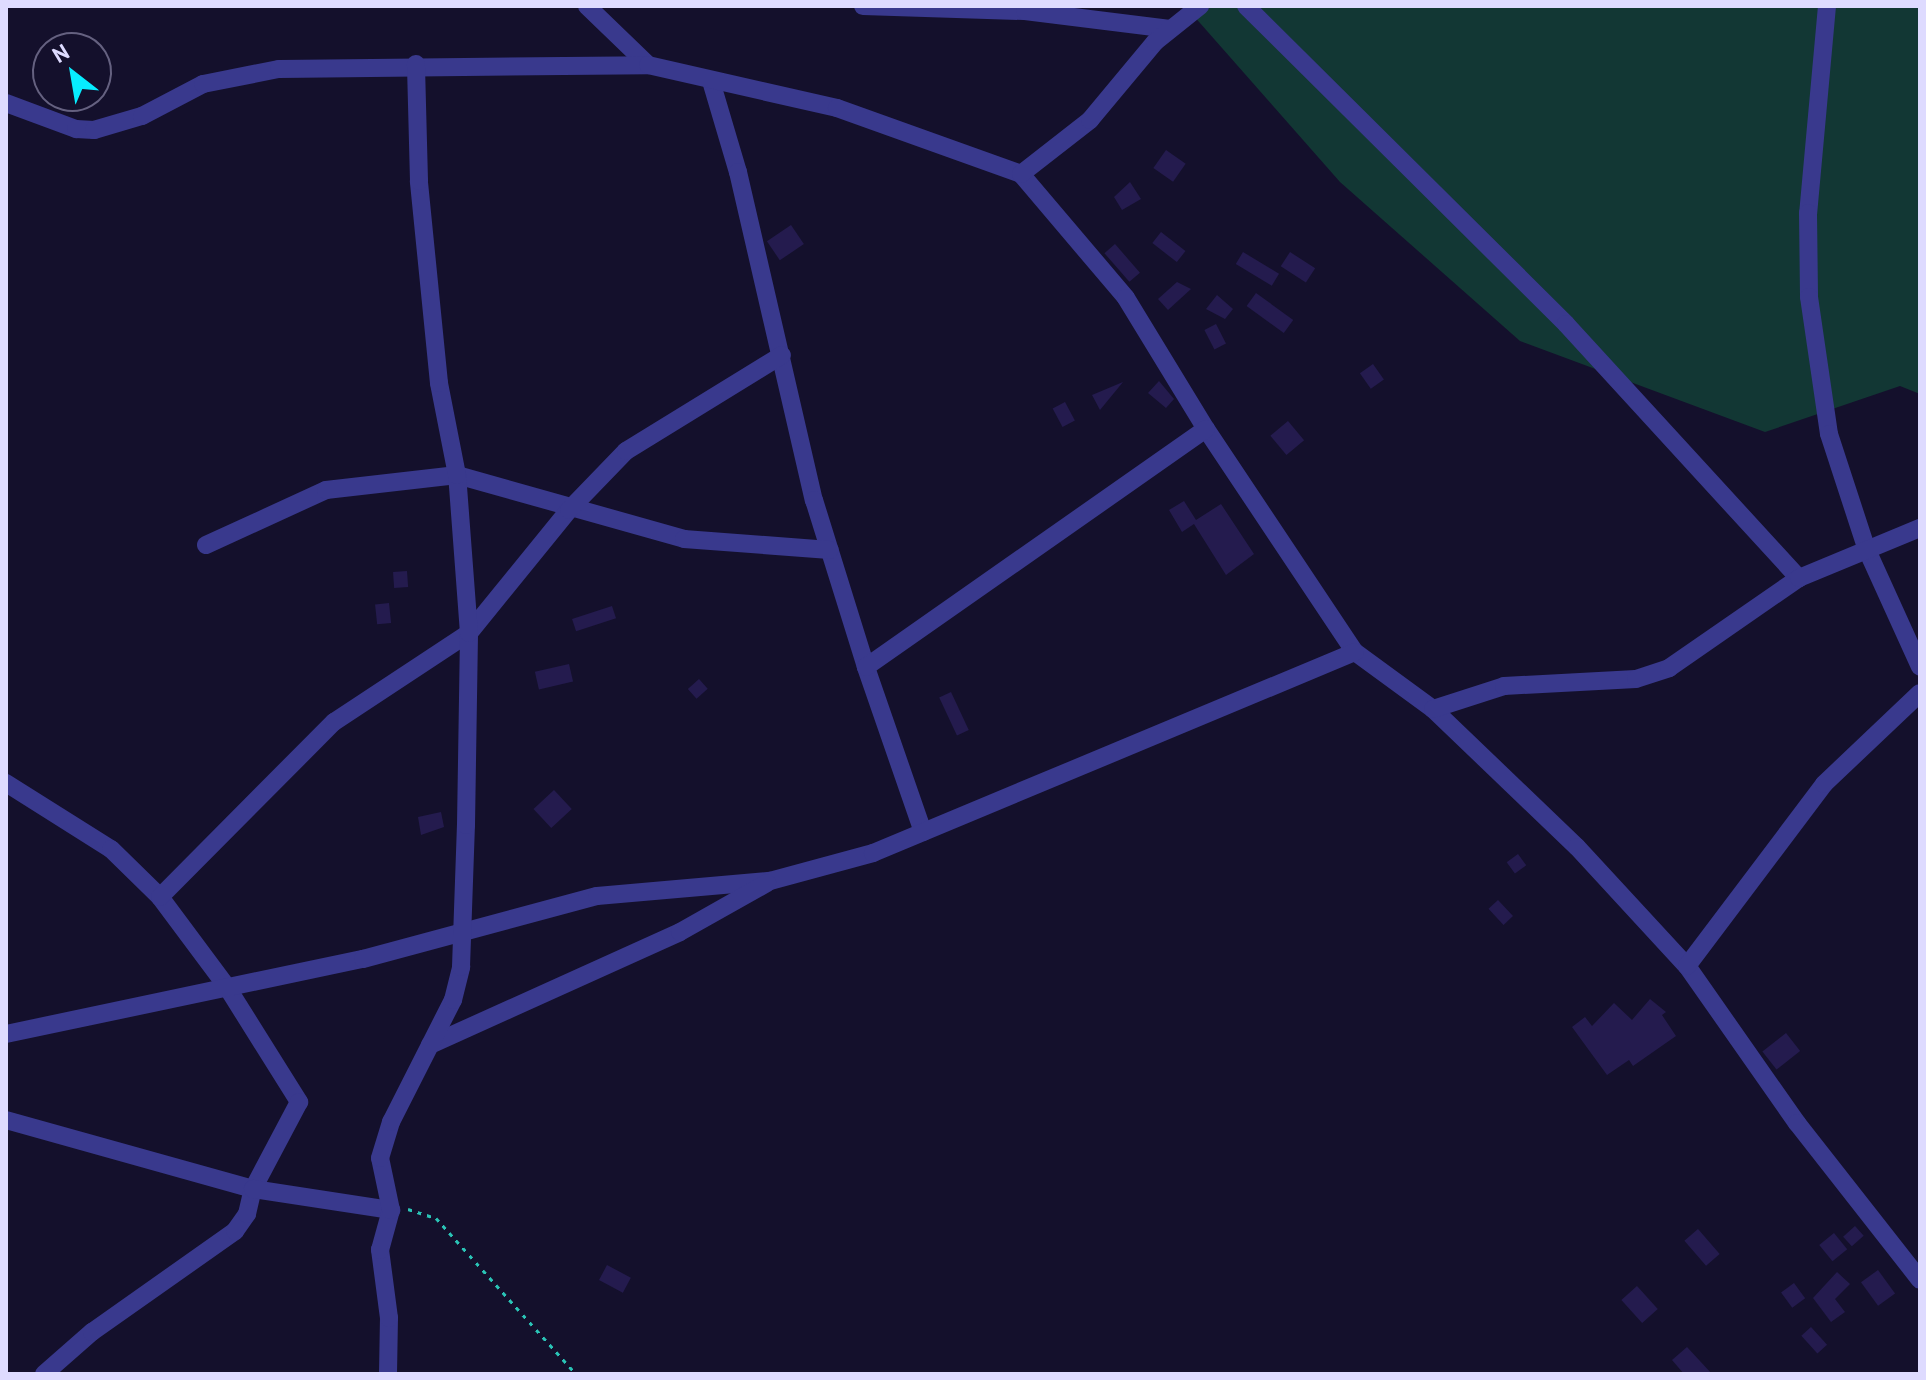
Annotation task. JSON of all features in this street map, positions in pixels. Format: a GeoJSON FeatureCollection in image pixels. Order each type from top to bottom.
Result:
{"type":"FeatureCollection","features":[{"type":"Feature","properties":{"kind":"street"},"geometry":{"type":"LineString","coordinates":[[587,6],[648,65]]}},
{"type":"Feature","properties":{"kind":"street"},"geometry":{"type":"LineString","coordinates":[[863,6],[1025,11],[1170,29]]}},
{"type":"Feature","properties":{"kind":"street"},"geometry":{"type":"LineString","coordinates":[[1021,174],[1090,120],[1170,29],[1200,6]]}},
{"type":"Feature","properties":{"kind":"street"},"geometry":{"type":"LineString","coordinates":[[1246,6],[1566,324],[1799,578]]}},
{"type":"Feature","properties":{"kind":"street"},"geometry":{"type":"LineString","coordinates":[[1827,6],[1808,213],[1809,297],[1829,434],[1867,550],[1920,667]]}},
{"type":"Feature","properties":{"kind":"street"},"geometry":{"type":"LineString","coordinates":[[388,1374],[389,1318],[380,1250],[391,1210],[380,1158],[383,1140],[453,1000],[462,933],[469,633],[457,475],[439,383],[419,181],[416,64]]}},
{"type":"Feature","properties":{"kind":"street"},"geometry":{"type":"LineString","coordinates":[[6,103],[76,129],[94,130],[235,76],[416,64],[530,69],[648,65],[837,108],[1021,174],[1126,298],[1206,429],[1355,652],[1433,709],[1577,847],[1687,966],[1797,1123],[1920,1280]]}},
{"type":"Feature","properties":{"kind":"street"},"geometry":{"type":"LineString","coordinates":[[711,81],[830,550],[866,667],[923,832]]}},
{"type":"Feature","properties":{"kind":"street"},"geometry":{"type":"LineString","coordinates":[[160,897],[334,722],[469,633],[569,510],[640,440],[782,355]]}},
{"type":"Feature","properties":{"kind":"street"},"geometry":{"type":"LineString","coordinates":[[866,667],[1206,429]]}},
{"type":"Feature","properties":{"kind":"street"},"geometry":{"type":"LineString","coordinates":[[206,545],[326,490],[457,475],[569,510],[684,539],[830,550]]}},
{"type":"Feature","properties":{"kind":"street"},"geometry":{"type":"LineString","coordinates":[[1433,709],[1504,686],[1636,679],[1669,668],[1799,578],[1920,528]]}},
{"type":"Feature","properties":{"kind":"street"},"geometry":{"type":"LineString","coordinates":[[6,1034],[462,933],[597,896],[770,881],[873,853],[1355,652]]}},
{"type":"Feature","properties":{"kind":"street"},"geometry":{"type":"LineString","coordinates":[[1687,966],[1824,784],[1920,693]]}},
{"type":"Feature","properties":{"kind":"street"},"geometry":{"type":"LineString","coordinates":[[6,783],[111,849],[160,897],[227,987],[298,1098],[253,1189],[247,1214],[235,1231],[92,1332],[44,1374]]}},
{"type":"Feature","properties":{"kind":"street"},"geometry":{"type":"LineString","coordinates":[[430,1045],[680,932],[770,881]]}},
{"type":"Feature","properties":{"kind":"street"},"geometry":{"type":"LineString","coordinates":[[6,1120],[253,1189],[391,1210]]}},
{"type":"Feature","properties":{"kind":"path"},"geometry":{"type":"LineString","coordinates":[[391,1210],[421,1210],[436,1218],[576,1374]]}},
{"type":"Feature","properties":{"kind":"green space"},"geometry":{"type":"Polygon","coordinates":[[[1185,6],[1920,6],[1920,394],[1900,386],[1765,432],[1520,341],[1340,182],[1185,6]]]}},
{"type":"Feature","properties":{"kind":"building"},"geometry":{"type":"Polygon","coordinates":[[[1166,150],[1186,164],[1173,182],[1153,168],[1166,150]]]}},
{"type":"Feature","properties":{"kind":"building"},"geometry":{"type":"Polygon","coordinates":[[[1130,182],[1141,199],[1122,210],[1114,197],[1130,182]]]}},
{"type":"Feature","properties":{"kind":"building"},"geometry":{"type":"Polygon","coordinates":[[[791,225],[804,244],[780,260],[767,241],[791,225]]]}},
{"type":"Feature","properties":{"kind":"building"},"geometry":{"type":"Polygon","coordinates":[[[1161,232],[1185,251],[1177,262],[1152,243],[1161,232]]]}},
{"type":"Feature","properties":{"kind":"building"},"geometry":{"type":"Polygon","coordinates":[[[1115,244],[1140,273],[1129,282],[1104,253],[1115,244]]]}},
{"type":"Feature","properties":{"kind":"building"},"geometry":{"type":"Polygon","coordinates":[[[1243,252],[1279,274],[1272,286],[1236,264],[1243,252]]]}},
{"type":"Feature","properties":{"kind":"building"},"geometry":{"type":"Polygon","coordinates":[[[1290,252],[1315,268],[1306,283],[1281,266],[1290,252]]]}},
{"type":"Feature","properties":{"kind":"building"},"geometry":{"type":"Polygon","coordinates":[[[1177,282],[1191,289],[1168,310],[1158,299],[1177,282]]]}},
{"type":"Feature","properties":{"kind":"building"},"geometry":{"type":"Polygon","coordinates":[[[1256,293],[1293,320],[1284,333],[1247,306],[1256,293]]]}},
{"type":"Feature","properties":{"kind":"building"},"geometry":{"type":"Polygon","coordinates":[[[1217,295],[1233,309],[1225,319],[1206,309],[1217,295]]]}},
{"type":"Feature","properties":{"kind":"building"},"geometry":{"type":"Polygon","coordinates":[[[1216,324],[1226,344],[1214,350],[1204,330],[1216,324]]]}},
{"type":"Feature","properties":{"kind":"building"},"geometry":{"type":"Polygon","coordinates":[[[1373,364],[1384,380],[1371,389],[1360,373],[1373,364]]]}},
{"type":"Feature","properties":{"kind":"building"},"geometry":{"type":"Polygon","coordinates":[[[1159,381],[1174,399],[1166,408],[1148,393],[1159,381]]]}},
{"type":"Feature","properties":{"kind":"building"},"geometry":{"type":"Polygon","coordinates":[[[1123,382],[1100,410],[1092,395],[1123,382]]]}},
{"type":"Feature","properties":{"kind":"building"},"geometry":{"type":"Polygon","coordinates":[[[1065,402],[1075,421],[1062,427],[1053,409],[1065,402]]]}},
{"type":"Feature","properties":{"kind":"building"},"geometry":{"type":"Polygon","coordinates":[[[1288,421],[1304,440],[1286,455],[1270,436],[1288,421]]]}},
{"type":"Feature","properties":{"kind":"building"},"geometry":{"type":"Polygon","coordinates":[[[1184,501],[1196,520],[1221,504],[1254,554],[1226,575],[1194,524],[1182,532],[1169,510],[1184,501]]]}},
{"type":"Feature","properties":{"kind":"building"},"geometry":{"type":"Polygon","coordinates":[[[407,571],[408,587],[394,588],[393,572],[407,571]]]}},
{"type":"Feature","properties":{"kind":"building"},"geometry":{"type":"Polygon","coordinates":[[[389,603],[391,623],[377,624],[375,604],[389,603]]]}},
{"type":"Feature","properties":{"kind":"building"},"geometry":{"type":"Polygon","coordinates":[[[612,606],[616,618],[576,631],[572,619],[612,606]]]}},
{"type":"Feature","properties":{"kind":"building"},"geometry":{"type":"Polygon","coordinates":[[[569,664],[573,682],[539,689],[535,672],[569,664]]]}},
{"type":"Feature","properties":{"kind":"building"},"geometry":{"type":"Polygon","coordinates":[[[699,679],[708,689],[697,699],[688,689],[699,679]]]}},
{"type":"Feature","properties":{"kind":"building"},"geometry":{"type":"Polygon","coordinates":[[[951,692],[969,730],[957,736],[939,697],[951,692]]]}},
{"type":"Feature","properties":{"kind":"building"},"geometry":{"type":"Polygon","coordinates":[[[554,790],[572,809],[551,828],[534,809],[554,790]]]}},
{"type":"Feature","properties":{"kind":"building"},"geometry":{"type":"Polygon","coordinates":[[[441,812],[444,827],[421,835],[418,817],[441,812]]]}},
{"type":"Feature","properties":{"kind":"building"},"geometry":{"type":"Polygon","coordinates":[[[1518,854],[1526,865],[1515,874],[1507,862],[1518,854]]]}},
{"type":"Feature","properties":{"kind":"building"},"geometry":{"type":"Polygon","coordinates":[[[1498,900],[1513,916],[1503,925],[1488,909],[1498,900]]]}},
{"type":"Feature","properties":{"kind":"building"},"geometry":{"type":"Polygon","coordinates":[[[1650,999],[1666,1012],[1662,1015],[1676,1036],[1633,1066],[1629,1060],[1607,1075],[1572,1027],[1585,1017],[1592,1026],[1614,1003],[1632,1020],[1650,999]]]}},
{"type":"Feature","properties":{"kind":"building"},"geometry":{"type":"Polygon","coordinates":[[[1786,1033],[1800,1051],[1777,1070],[1762,1051],[1786,1033]]]}},
{"type":"Feature","properties":{"kind":"building"},"geometry":{"type":"Polygon","coordinates":[[[1855,1226],[1864,1236],[1852,1246],[1843,1237],[1855,1226]]]}},
{"type":"Feature","properties":{"kind":"building"},"geometry":{"type":"Polygon","coordinates":[[[1698,1229],[1720,1254],[1706,1266],[1684,1241],[1698,1229]]]}},
{"type":"Feature","properties":{"kind":"building"},"geometry":{"type":"Polygon","coordinates":[[[1834,1233],[1847,1249],[1832,1261],[1819,1245],[1834,1233]]]}},
{"type":"Feature","properties":{"kind":"building"},"geometry":{"type":"Polygon","coordinates":[[[607,1265],[631,1278],[623,1293],[599,1280],[607,1265]]]}},
{"type":"Feature","properties":{"kind":"building"},"geometry":{"type":"Polygon","coordinates":[[[1878,1270],[1895,1293],[1878,1306],[1861,1282],[1878,1270]]]}},
{"type":"Feature","properties":{"kind":"building"},"geometry":{"type":"Polygon","coordinates":[[[1837,1272],[1850,1284],[1835,1299],[1845,1312],[1831,1322],[1813,1298],[1837,1272]]]}},
{"type":"Feature","properties":{"kind":"building"},"geometry":{"type":"Polygon","coordinates":[[[1794,1283],[1805,1298],[1792,1308],[1781,1292],[1794,1283]]]}},
{"type":"Feature","properties":{"kind":"building"},"geometry":{"type":"Polygon","coordinates":[[[1637,1286],[1658,1309],[1642,1323],[1621,1300],[1637,1286]]]}},
{"type":"Feature","properties":{"kind":"building"},"geometry":{"type":"Polygon","coordinates":[[[1811,1327],[1827,1345],[1817,1354],[1801,1336],[1811,1327]]]}},
{"type":"Feature","properties":{"kind":"building"},"geometry":{"type":"Polygon","coordinates":[[[1687,1347],[1712,1374],[1684,1374],[1672,1360],[1687,1347]]]}}]}
